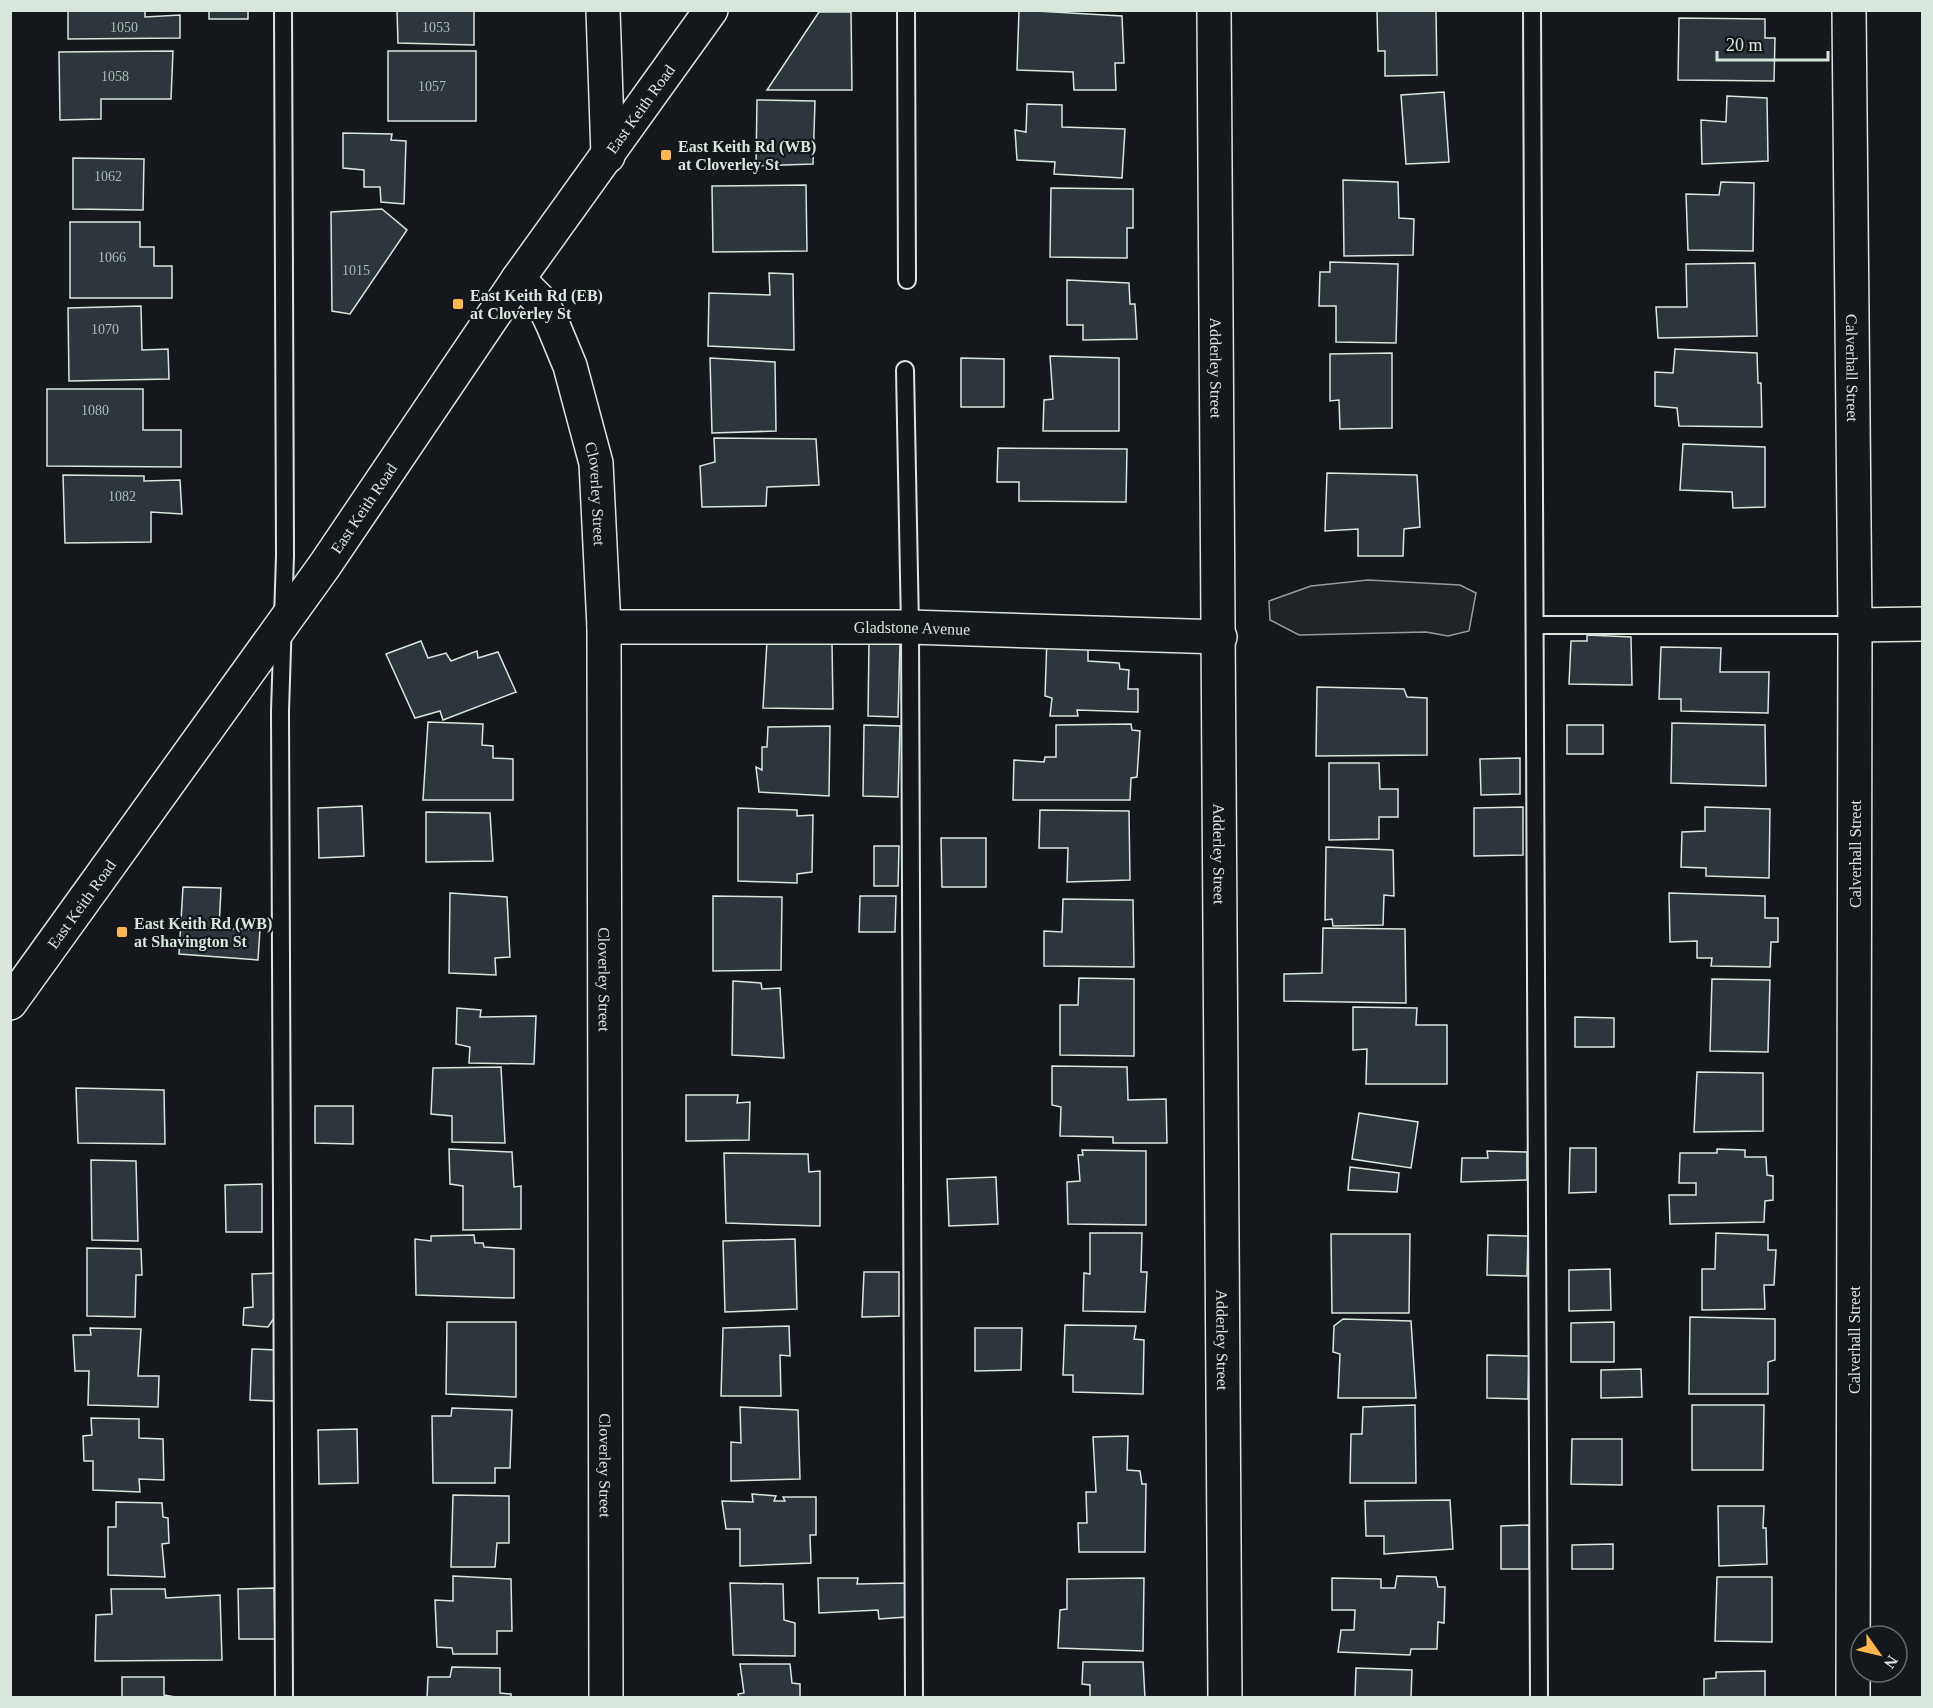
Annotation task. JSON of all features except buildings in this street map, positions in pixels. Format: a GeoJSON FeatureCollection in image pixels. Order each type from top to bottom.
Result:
{"type":"FeatureCollection","features":[{"type":"Feature","properties":{"kind":"street"},"geometry":{"type":"LineString","coordinates":[[603,10],[608,156]]}},
{"type":"Feature","properties":{"kind":"street","name":"East Keith Road"},"geometry":{"type":"LineString","coordinates":[[10,1003],[284,621],[518,279],[711,10]]}},
{"type":"Feature","properties":{"kind":"street","name":"Adderley Street"},"geometry":{"type":"LineString","coordinates":[[1214,10],[1220,637],[1225,1698]]}},
{"type":"Feature","properties":{"kind":"street","name":"Calverhall Street"},"geometry":{"type":"LineString","coordinates":[[1849,10],[1856,625],[1853,1698]]}},
{"type":"Feature","properties":{"kind":"street","name":"Cloverley Street"},"geometry":{"type":"LineString","coordinates":[[518,279],[543,303],[553,325],[570,366],[596,463],[604,627],[606,1698]]}},
{"type":"Feature","properties":{"kind":"street"},"geometry":{"type":"LineString","coordinates":[[1856,625],[1923,624]]}},
{"type":"Feature","properties":{"kind":"street","name":"Gladstone Avenue"},"geometry":{"type":"LineString","coordinates":[[604,627],[910,627],[1220,637]]}},
{"type":"Feature","properties":{"kind":"lane"},"geometry":{"type":"LineString","coordinates":[[283,10],[284,621],[280,711],[284,1698]]}},
{"type":"Feature","properties":{"kind":"lane"},"geometry":{"type":"LineString","coordinates":[[906,10],[907,280]]}},
{"type":"Feature","properties":{"kind":"lane"},"geometry":{"type":"LineString","coordinates":[[1532,10],[1539,1698]]}},
{"type":"Feature","properties":{"kind":"lane"},"geometry":{"type":"LineString","coordinates":[[905,370],[910,627],[914,1698]]}},
{"type":"Feature","properties":{"kind":"lane"},"geometry":{"type":"LineString","coordinates":[[1536,625],[1856,625]]}},
{"type":"Feature","properties":{"kind":"shaded area"},"geometry":{"type":"Polygon","coordinates":[[[1368,580],[1460,585],[1476,593],[1469,631],[1448,636],[1426,632],[1299,635],[1270,620],[1269,601],[1311,586],[1368,580]]]}},
{"type":"Feature","properties":{"kind":"place","name":"East Keith Rd (WB) at Cloverley St"},"geometry":{"type":"Point","coordinates":[666,155]}},
{"type":"Feature","properties":{"kind":"place","name":"East Keith Rd (EB) at Cloverley St"},"geometry":{"type":"Point","coordinates":[458,304]}},
{"type":"Feature","properties":{"kind":"place","name":"East Keith Rd (WB) at Shavington St"},"geometry":{"type":"Point","coordinates":[122,932]}}]}
